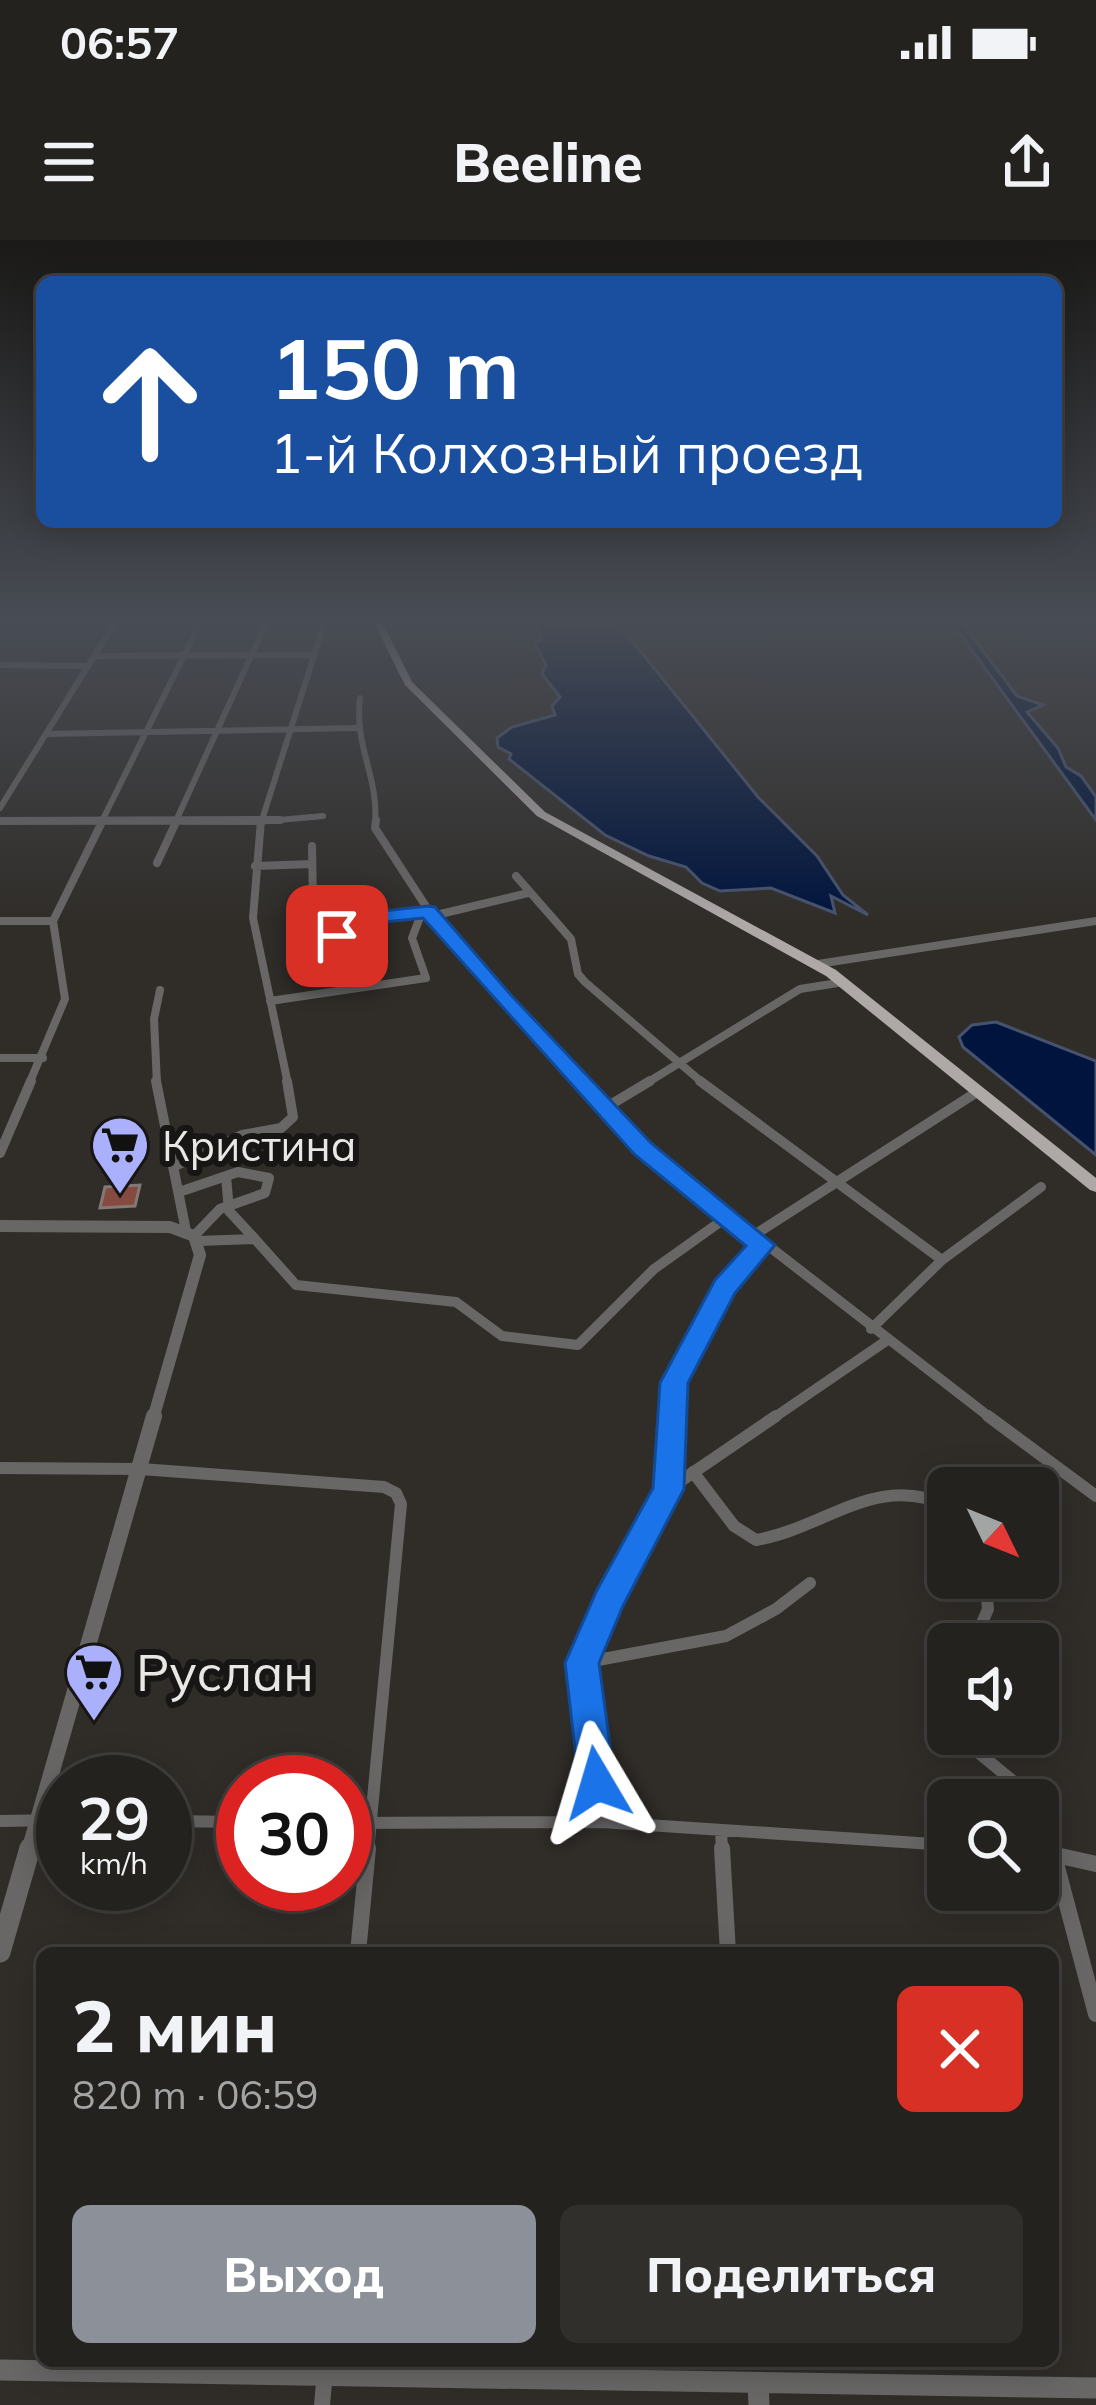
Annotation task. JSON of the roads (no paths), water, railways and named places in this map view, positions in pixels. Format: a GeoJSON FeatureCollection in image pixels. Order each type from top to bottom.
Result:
{"type":"FeatureCollection","features":[{"type":"Feature","properties":{"kind":"highway"},"geometry":{"type":"LineString","coordinates":[[444,720],[541,814],[818,964],[1096,1186]]}},
{"type":"Feature","properties":{"kind":"street"},"geometry":{"type":"LineString","coordinates":[[0,808],[55,720]]}},
{"type":"Feature","properties":{"kind":"street"},"geometry":{"type":"LineString","coordinates":[[0,1153],[43,1058],[66,992],[53,921],[151,720]]}},
{"type":"Feature","properties":{"kind":"street"},"geometry":{"type":"LineString","coordinates":[[157,863],[222,720]]}},
{"type":"Feature","properties":{"kind":"street"},"geometry":{"type":"LineString","coordinates":[[177,1165],[242,1135],[281,1128],[292,1119],[256,937],[255,866],[257,822],[292,720]]}},
{"type":"Feature","properties":{"kind":"street"},"geometry":{"type":"LineString","coordinates":[[357,720],[377,801],[374,825],[427,913],[642,1148],[886,1341],[1096,1496]]}},
{"type":"Feature","properties":{"kind":"street"},"geometry":{"type":"LineString","coordinates":[[46,734],[356,728]]}},
{"type":"Feature","properties":{"kind":"street"},"geometry":{"type":"LineString","coordinates":[[0,820],[257,822],[323,816]]}},
{"type":"Feature","properties":{"kind":"street"},"geometry":{"type":"LineString","coordinates":[[312,846],[313,904]]}},
{"type":"Feature","properties":{"kind":"street"},"geometry":{"type":"LineString","coordinates":[[255,866],[312,865]]}},
{"type":"Feature","properties":{"kind":"street"},"geometry":{"type":"LineString","coordinates":[[516,876],[571,939],[581,977],[675,1062],[833,1184],[942,1260]]}},
{"type":"Feature","properties":{"kind":"street"},"geometry":{"type":"LineString","coordinates":[[352,989],[339,934],[380,916],[427,913],[528,892]]}},
{"type":"Feature","properties":{"kind":"street"},"geometry":{"type":"LineString","coordinates":[[270,1001],[426,978],[412,938],[427,913]]}},
{"type":"Feature","properties":{"kind":"street"},"geometry":{"type":"LineString","coordinates":[[0,922],[53,921]]}},
{"type":"Feature","properties":{"kind":"street"},"geometry":{"type":"LineString","coordinates":[[818,964],[1096,921]]}},
{"type":"Feature","properties":{"kind":"street"},"geometry":{"type":"LineString","coordinates":[[605,1108],[800,989],[844,982]]}},
{"type":"Feature","properties":{"kind":"street"},"geometry":{"type":"LineString","coordinates":[[0,1952],[200,1255],[154,1067],[150,1024],[160,990]]}},
{"type":"Feature","properties":{"kind":"street"},"geometry":{"type":"LineString","coordinates":[[0,1058],[43,1058]]}},
{"type":"Feature","properties":{"kind":"street"},"geometry":{"type":"LineString","coordinates":[[602,1822],[582,1663],[609,1600],[668,1489],[674,1383],[725,1287],[757,1241],[833,1184],[977,1092]]}},
{"type":"Feature","properties":{"kind":"street"},"geometry":{"type":"LineString","coordinates":[[182,1191],[259,1171],[270,1183],[258,1197],[228,1204],[192,1236]]}},
{"type":"Feature","properties":{"kind":"street"},"geometry":{"type":"LineString","coordinates":[[226,1176],[228,1204],[237,1224],[296,1285],[456,1302],[502,1336],[581,1344],[654,1269],[727,1217]]}},
{"type":"Feature","properties":{"kind":"street"},"geometry":{"type":"LineString","coordinates":[[871,1329],[942,1260],[1041,1187]]}},
{"type":"Feature","properties":{"kind":"street"},"geometry":{"type":"LineString","coordinates":[[0,1226],[155,1226],[192,1236],[255,1239]]}},
{"type":"Feature","properties":{"kind":"street"},"geometry":{"type":"LineString","coordinates":[[668,1489],[886,1341]]}},
{"type":"Feature","properties":{"kind":"street"},"geometry":{"type":"LineString","coordinates":[[0,1468],[141,1469],[383,1487],[398,1496],[401,1504],[372,1793]]}},
{"type":"Feature","properties":{"kind":"street"},"geometry":{"type":"LineString","coordinates":[[694,1472],[734,1526],[756,1540],[773,1538],[893,1490],[927,1496]]}},
{"type":"Feature","properties":{"kind":"street"},"geometry":{"type":"LineString","coordinates":[[582,1663],[726,1636],[776,1609],[810,1583]]}},
{"type":"Feature","properties":{"kind":"street"},"geometry":{"type":"LineString","coordinates":[[982,1755],[1011,1779]]}},
{"type":"Feature","properties":{"kind":"street"},"geometry":{"type":"LineString","coordinates":[[0,1820],[35,1820]]}},
{"type":"Feature","properties":{"kind":"street"},"geometry":{"type":"LineString","coordinates":[[372,1823],[602,1822],[927,1844]]}},
{"type":"Feature","properties":{"kind":"street"},"geometry":{"type":"LineString","coordinates":[[721,1830],[728,1947]]}},
{"type":"Feature","properties":{"kind":"street"},"geometry":{"type":"LineString","coordinates":[[1059,1854],[1096,1864]]}},
{"type":"Feature","properties":{"kind":"street"},"geometry":{"type":"LineString","coordinates":[[1059,1893],[1096,2014]]}},
{"type":"Feature","properties":{"kind":"street"},"geometry":{"type":"LineString","coordinates":[[359,1947],[362,1911]]}},
{"type":"Feature","properties":{"kind":"street"},"geometry":{"type":"LineString","coordinates":[[0,2370],[325,2368],[758,2383],[1096,2388]]}},
{"type":"Feature","properties":{"kind":"street"},"geometry":{"type":"LineString","coordinates":[[322,2405],[325,2368]]}},
{"type":"Feature","properties":{"kind":"water"},"geometry":{"type":"Polygon","coordinates":[[[537,720],[696,720],[758,797],[817,856],[843,895],[868,915],[831,896],[835,913],[771,888],[720,891],[702,883],[686,867],[605,835],[498,747],[497,738],[512,727],[537,720]]]}},
{"type":"Feature","properties":{"kind":"water"},"geometry":{"type":"Polygon","coordinates":[[[1023,720],[1034,720],[1058,748],[1066,767],[1081,776],[1096,797],[1096,820],[1023,720]]]}},
{"type":"Feature","properties":{"kind":"water"},"geometry":{"type":"Polygon","coordinates":[[[996,1022],[1096,1061],[1096,1155],[963,1047],[959,1037],[972,1025],[996,1022]]]}},
{"type":"Feature","properties":{"kind":"place","name":"Кристина"},"geometry":{"type":"Point","coordinates":[120,1196]}},
{"type":"Feature","properties":{"kind":"place","name":"Руслан"},"geometry":{"type":"Point","coordinates":[94,1723]}}]}
